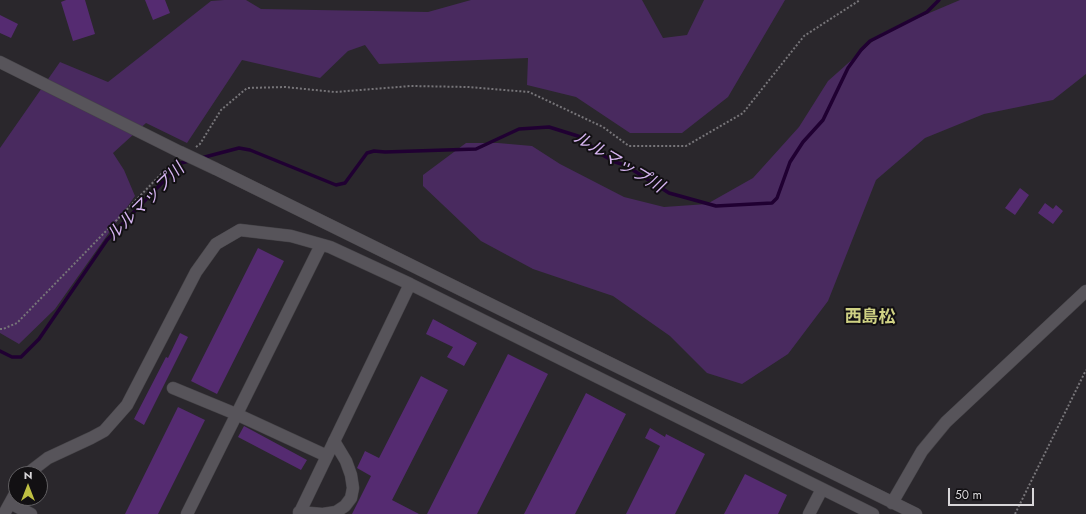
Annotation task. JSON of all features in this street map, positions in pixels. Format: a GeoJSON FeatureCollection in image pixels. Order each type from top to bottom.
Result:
{"type":"FeatureCollection","features":[{"type":"Feature","properties":{"kind":"street"},"geometry":{"type":"LineString","coordinates":[[0,62],[179,156],[216,169],[916,514]]}},
{"type":"Feature","properties":{"kind":"street"},"geometry":{"type":"LineString","coordinates":[[38,466],[48,458],[104,432],[127,405],[196,272],[216,244],[240,230],[291,236],[330,248],[410,284],[874,514]]}},
{"type":"Feature","properties":{"kind":"street"},"geometry":{"type":"LineString","coordinates":[[187,514],[321,245]]}},
{"type":"Feature","properties":{"kind":"street"},"geometry":{"type":"LineString","coordinates":[[334,441],[344,456],[351,475],[353,488],[351,498],[345,506],[336,512],[322,514],[299,513],[410,284]]}},
{"type":"Feature","properties":{"kind":"street"},"geometry":{"type":"LineString","coordinates":[[892,503],[922,451],[946,422],[1086,291]]}},
{"type":"Feature","properties":{"kind":"street"},"geometry":{"type":"LineString","coordinates":[[173,388],[236,414],[327,456]]}},
{"type":"Feature","properties":{"kind":"street"},"geometry":{"type":"LineString","coordinates":[[809,514],[822,488]]}},
{"type":"Feature","properties":{"kind":"street"},"geometry":{"type":"LineString","coordinates":[[7,509],[31,514]]}},
{"type":"Feature","properties":{"kind":"path"},"geometry":{"type":"LineString","coordinates":[[195,148],[200,144],[221,110],[247,88],[285,86],[335,92],[411,86],[468,86],[529,92],[603,127],[629,146],[686,146],[743,113],[804,36],[860,0]]}},
{"type":"Feature","properties":{"kind":"path"},"geometry":{"type":"LineString","coordinates":[[0,329],[17,323],[179,156]]}},
{"type":"Feature","properties":{"kind":"path"},"geometry":{"type":"LineString","coordinates":[[1015,514],[1086,370]]}},
{"type":"Feature","properties":{"kind":"shaded area"},"geometry":{"type":"Polygon","coordinates":[[[246,0],[261,9],[428,12],[471,0],[642,0],[663,38],[687,35],[704,0],[785,0],[728,97],[682,133],[630,133],[576,97],[527,85],[528,58],[379,64],[365,45],[348,51],[320,78],[242,60],[187,143],[146,123],[113,153],[124,170],[135,196],[55,309],[19,344],[0,333],[0,148],[60,62],[108,82],[211,1],[246,0]]]}},
{"type":"Feature","properties":{"kind":"shaded area"},"geometry":{"type":"Polygon","coordinates":[[[960,0],[1086,0],[1086,74],[1053,100],[984,114],[925,138],[876,180],[828,301],[788,354],[742,384],[707,373],[670,336],[613,296],[533,269],[481,241],[423,186],[423,175],[466,143],[498,143],[532,146],[560,164],[624,197],[664,207],[707,204],[753,178],[799,127],[828,81],[882,33],[960,0]]]}},
{"type":"Feature","properties":{"kind":"building"},"geometry":{"type":"Polygon","coordinates":[[[66,0],[85,0],[95,34],[73,41],[61,2],[66,0]]]}},
{"type":"Feature","properties":{"kind":"building"},"geometry":{"type":"Polygon","coordinates":[[[145,0],[165,0],[170,13],[153,20],[145,0]]]}},
{"type":"Feature","properties":{"kind":"building"},"geometry":{"type":"Polygon","coordinates":[[[0,15],[18,24],[11,38],[0,33],[0,15]]]}},
{"type":"Feature","properties":{"kind":"building"},"geometry":{"type":"Polygon","coordinates":[[[1020,188],[1029,195],[1015,215],[1005,208],[1020,188]]]}},
{"type":"Feature","properties":{"kind":"building"},"geometry":{"type":"Polygon","coordinates":[[[1045,203],[1053,209],[1056,205],[1063,211],[1053,224],[1038,213],[1045,203]]]}},
{"type":"Feature","properties":{"kind":"building"},"geometry":{"type":"Polygon","coordinates":[[[258,248],[284,261],[217,394],[191,381],[258,248]]]}},
{"type":"Feature","properties":{"kind":"building"},"geometry":{"type":"Polygon","coordinates":[[[433,319],[477,343],[464,366],[447,357],[453,347],[426,334],[433,319]]]}},
{"type":"Feature","properties":{"kind":"building"},"geometry":{"type":"Polygon","coordinates":[[[180,333],[188,337],[144,425],[134,419],[166,357],[168,358],[180,333]]]}},
{"type":"Feature","properties":{"kind":"building"},"geometry":{"type":"Polygon","coordinates":[[[508,354],[548,374],[477,514],[427,514],[508,354]]]}},
{"type":"Feature","properties":{"kind":"building"},"geometry":{"type":"Polygon","coordinates":[[[421,376],[448,390],[392,500],[419,514],[352,514],[371,476],[357,468],[365,451],[379,458],[421,376]]]}},
{"type":"Feature","properties":{"kind":"building"},"geometry":{"type":"Polygon","coordinates":[[[586,393],[626,414],[575,514],[524,514],[586,393]]]}},
{"type":"Feature","properties":{"kind":"building"},"geometry":{"type":"Polygon","coordinates":[[[178,407],[205,420],[158,514],[125,514],[178,407]]]}},
{"type":"Feature","properties":{"kind":"building"},"geometry":{"type":"Polygon","coordinates":[[[244,426],[307,460],[301,470],[238,437],[244,426]]]}},
{"type":"Feature","properties":{"kind":"building"},"geometry":{"type":"Polygon","coordinates":[[[650,428],[665,437],[666,434],[705,454],[675,514],[626,514],[660,446],[645,438],[650,428]]]}},
{"type":"Feature","properties":{"kind":"building"},"geometry":{"type":"Polygon","coordinates":[[[745,474],[787,495],[778,514],[724,514],[745,474]]]}},
{"type":"Feature","properties":{"kind":"waterway","name":"ルルマップ川"},"geometry":{"type":"LineString","coordinates":[[201,158],[239,148],[250,150],[336,185],[345,183],[367,153],[374,151],[385,152],[476,149],[519,129],[549,127],[581,137],[599,153],[615,162],[625,165],[669,193],[716,206],[772,203],[777,198],[790,162],[803,142],[823,120],[848,68],[861,50],[870,41],[927,12],[939,0]]}},
{"type":"Feature","properties":{"kind":"waterway","name":"ルルマップ川"},"geometry":{"type":"LineString","coordinates":[[0,351],[12,357],[21,357],[39,339],[107,240],[181,163],[189,161]]}},
{"type":"Feature","properties":{"kind":"district","name":"西島松"},"geometry":{"type":"Point","coordinates":[870,318]}}]}
